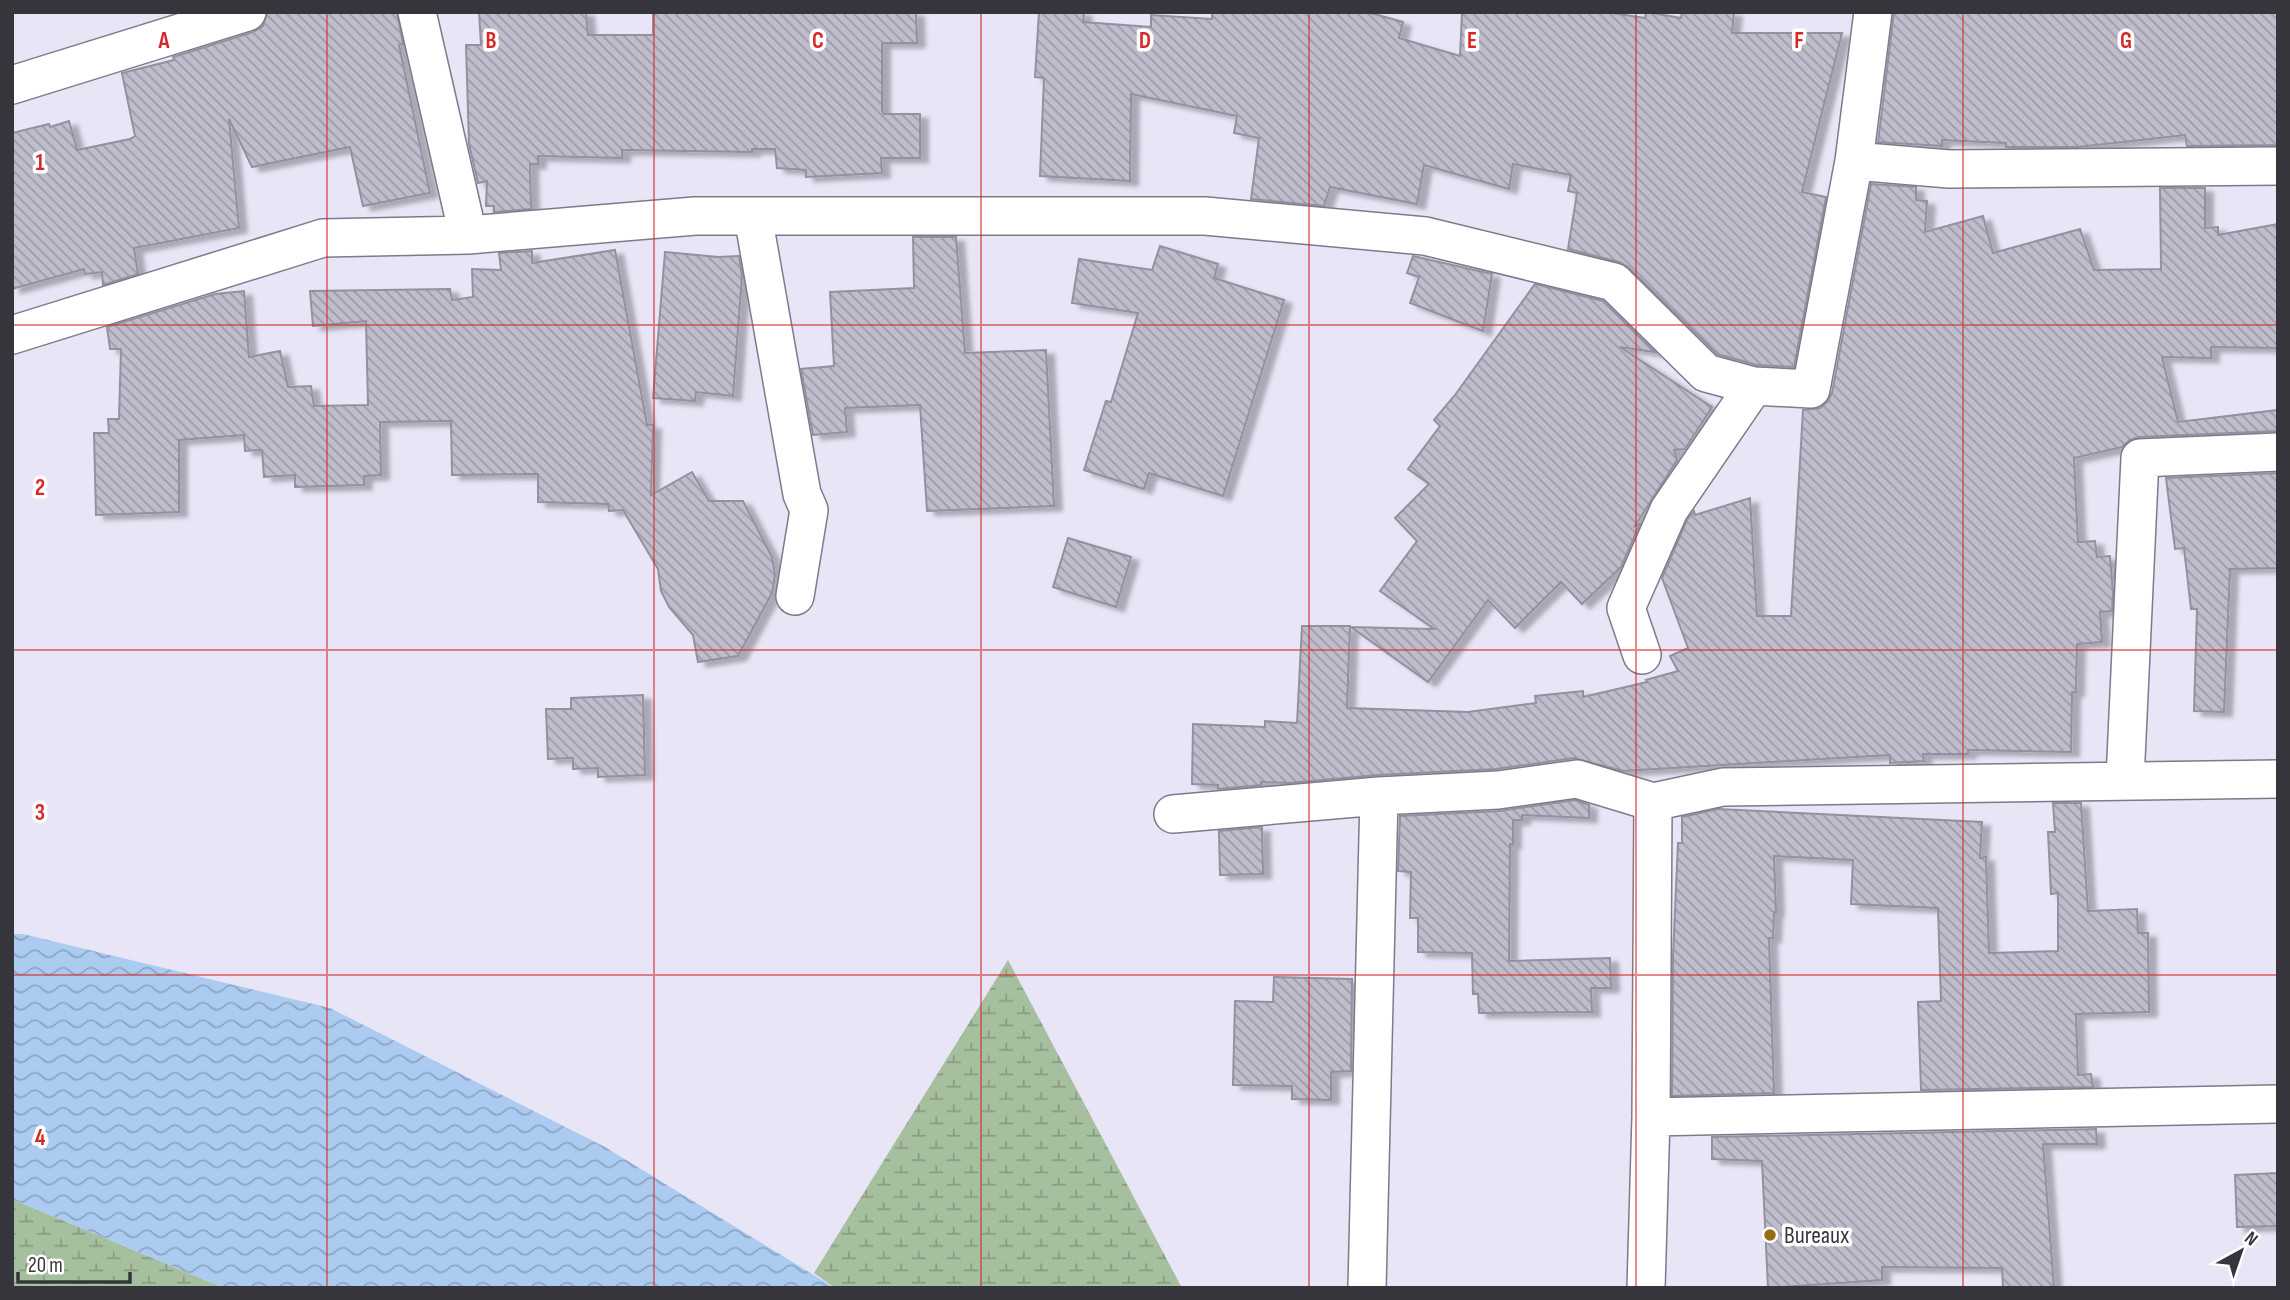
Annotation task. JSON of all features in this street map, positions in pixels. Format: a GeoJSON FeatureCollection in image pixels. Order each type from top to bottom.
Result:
{"type":"FeatureCollection","features":[{"type":"Feature","properties":{"kind":"street"},"geometry":{"type":"LineString","coordinates":[[12,85],[247,12]]}},
{"type":"Feature","properties":{"kind":"street"},"geometry":{"type":"LineString","coordinates":[[416,12],[468,235]]}},
{"type":"Feature","properties":{"kind":"street"},"geometry":{"type":"LineString","coordinates":[[12,335],[323,238],[468,235],[695,216],[1205,216],[1425,236],[1614,282],[1706,373],[1754,386],[1811,389],[1854,162],[1873,12]]}},
{"type":"Feature","properties":{"kind":"street"},"geometry":{"type":"LineString","coordinates":[[1854,162],[1949,169],[2278,166]]}},
{"type":"Feature","properties":{"kind":"street"},"geometry":{"type":"LineString","coordinates":[[754,216],[802,494],[809,510],[795,596]]}},
{"type":"Feature","properties":{"kind":"street"},"geometry":{"type":"LineString","coordinates":[[1643,655],[1626,608],[1669,510],[1754,386]]}},
{"type":"Feature","properties":{"kind":"street"},"geometry":{"type":"LineString","coordinates":[[2125,780],[2140,458],[2278,452]]}},
{"type":"Feature","properties":{"kind":"street"},"geometry":{"type":"LineString","coordinates":[[1172,814],[1380,796],[1498,790],[1577,779],[1653,802],[1723,787],[2278,779]]}},
{"type":"Feature","properties":{"kind":"street"},"geometry":{"type":"LineString","coordinates":[[1367,1288],[1380,796]]}},
{"type":"Feature","properties":{"kind":"street"},"geometry":{"type":"LineString","coordinates":[[1646,1288],[1651,1117],[1653,802]]}},
{"type":"Feature","properties":{"kind":"street"},"geometry":{"type":"LineString","coordinates":[[1651,1117],[2278,1104]]}},
{"type":"Feature","properties":{"kind":"green space"},"geometry":{"type":"Polygon","coordinates":[[[1008,960],[1182,1288],[835,1288],[814,1273],[1008,960]]]}},
{"type":"Feature","properties":{"kind":"green space"},"geometry":{"type":"Polygon","coordinates":[[[12,1199],[224,1288],[12,1288],[12,1199]]]}},
{"type":"Feature","properties":{"kind":"water"},"geometry":{"type":"Polygon","coordinates":[[[12,934],[23,934],[330,1008],[605,1147],[835,1288],[224,1288],[12,1199],[12,934]]]}},
{"type":"Feature","properties":{"kind":"building"},"geometry":{"type":"Polygon","coordinates":[[[267,12],[397,12],[403,44],[399,45],[430,193],[363,206],[350,147],[252,167],[229,119],[239,228],[134,248],[138,274],[103,285],[102,272],[85,274],[84,269],[12,289],[12,133],[69,121],[77,150],[130,139],[135,136],[122,73],[174,60],[173,57],[253,32],[263,26],[267,12]]]}},
{"type":"Feature","properties":{"kind":"building"},"geometry":{"type":"Polygon","coordinates":[[[479,12],[586,12],[588,35],[653,35],[653,12],[916,12],[917,43],[882,43],[882,111],[884,114],[920,114],[920,158],[881,158],[882,173],[806,177],[806,170],[777,168],[775,149],[752,149],[752,152],[622,150],[622,158],[538,156],[538,164],[530,164],[531,209],[494,212],[494,206],[486,206],[487,181],[478,183],[469,144],[466,45],[481,45],[479,12]]]}},
{"type":"Feature","properties":{"kind":"building"},"geometry":{"type":"Polygon","coordinates":[[[1039,12],[1084,12],[1083,22],[1151,27],[1151,15],[1212,19],[1212,12],[1367,12],[1403,22],[1399,38],[1460,56],[1462,12],[1606,12],[1645,18],[1646,12],[1681,18],[1682,12],[1734,12],[1732,33],[1842,33],[1802,192],[1826,197],[1794,367],[1757,365],[1717,354],[1628,267],[1619,262],[1568,249],[1577,193],[1568,191],[1571,175],[1513,164],[1509,189],[1424,165],[1417,204],[1330,187],[1324,206],[1251,199],[1259,138],[1234,133],[1237,116],[1131,94],[1130,181],[1040,176],[1044,78],[1035,77],[1039,12]]]}},
{"type":"Feature","properties":{"kind":"building"},"geometry":{"type":"Polygon","coordinates":[[[1894,12],[2278,12],[2278,145],[2187,146],[2185,135],[2078,147],[2006,147],[2006,143],[1942,140],[1942,146],[1878,142],[1894,12]]]}},
{"type":"Feature","properties":{"kind":"building"},"geometry":{"type":"Polygon","coordinates":[[[1871,184],[1916,187],[1916,200],[1927,201],[1925,232],[1983,216],[1993,253],[2080,229],[2094,270],[2161,269],[2160,188],[2205,188],[2205,228],[2218,227],[2218,235],[2278,224],[2278,348],[2211,347],[2211,358],[2162,357],[2178,422],[2278,410],[2278,431],[2139,437],[2122,447],[2074,458],[2078,542],[2095,541],[2097,557],[2110,556],[2113,593],[2112,611],[2100,612],[2102,642],[2077,644],[2076,692],[2072,692],[2071,752],[1968,750],[1968,754],[1923,754],[1924,761],[1890,763],[1890,755],[1623,771],[1574,758],[1496,769],[1288,783],[1261,782],[1261,785],[1218,789],[1218,785],[1192,784],[1193,724],[1265,727],[1265,721],[1297,723],[1302,626],[1350,626],[1347,708],[1468,712],[1536,703],[1535,696],[1583,691],[1583,697],[1647,682],[1646,680],[1678,671],[1670,656],[1688,648],[1662,578],[1687,520],[1694,511],[1695,515],[1750,498],[1757,616],[1791,616],[1803,410],[1820,408],[1832,393],[1871,184]]]}},
{"type":"Feature","properties":{"kind":"building"},"geometry":{"type":"Polygon","coordinates":[[[913,237],[956,237],[965,353],[1046,350],[1054,506],[927,511],[920,405],[845,408],[847,432],[813,435],[801,369],[834,366],[830,292],[914,288],[913,237]]]}},
{"type":"Feature","properties":{"kind":"building"},"geometry":{"type":"Polygon","coordinates":[[[1160,246],[1218,264],[1214,278],[1284,300],[1223,496],[1149,473],[1144,489],[1084,470],[1106,401],[1111,402],[1138,313],[1072,303],[1079,259],[1152,270],[1160,246]]]}},
{"type":"Feature","properties":{"kind":"building"},"geometry":{"type":"Polygon","coordinates":[[[615,250],[647,425],[653,425],[651,495],[692,472],[709,501],[743,501],[772,557],[775,575],[772,593],[738,656],[698,662],[693,635],[669,607],[661,591],[658,569],[623,510],[609,511],[608,504],[538,502],[538,474],[452,475],[451,421],[380,422],[381,475],[364,476],[364,485],[295,487],[295,475],[264,477],[262,450],[245,451],[244,435],[179,440],[179,512],[96,515],[94,433],[109,433],[108,419],[119,419],[121,349],[110,349],[107,327],[215,294],[244,291],[249,357],[280,351],[288,387],[311,386],[314,406],[368,405],[366,321],[313,326],[310,291],[450,289],[452,300],[473,297],[472,269],[501,270],[499,253],[532,251],[532,263],[615,250]]]}},
{"type":"Feature","properties":{"kind":"building"},"geometry":{"type":"Polygon","coordinates":[[[665,252],[718,257],[739,256],[742,276],[733,396],[696,392],[695,401],[653,398],[665,252]]]}},
{"type":"Feature","properties":{"kind":"building"},"geometry":{"type":"Polygon","coordinates":[[[1413,256],[1492,274],[1483,331],[1410,303],[1419,277],[1407,273],[1413,256]]]}},
{"type":"Feature","properties":{"kind":"building"},"geometry":{"type":"Polygon","coordinates":[[[1535,284],[1603,301],[1655,352],[1620,347],[1712,407],[1685,449],[1674,450],[1677,460],[1635,526],[1640,524],[1621,567],[1582,604],[1561,582],[1515,628],[1488,600],[1428,682],[1351,627],[1434,629],[1380,591],[1417,541],[1395,518],[1429,484],[1408,469],[1440,426],[1434,420],[1535,284]]]}},
{"type":"Feature","properties":{"kind":"building"},"geometry":{"type":"Polygon","coordinates":[[[2278,473],[2278,568],[2230,569],[2224,712],[2194,711],[2197,609],[2191,609],[2184,548],[2175,549],[2166,478],[2278,473]]]}},
{"type":"Feature","properties":{"kind":"building"},"geometry":{"type":"Polygon","coordinates":[[[1068,538],[1131,557],[1116,607],[1053,587],[1068,538]]]}},
{"type":"Feature","properties":{"kind":"building"},"geometry":{"type":"Polygon","coordinates":[[[643,695],[645,775],[598,777],[598,768],[573,769],[573,758],[548,759],[546,709],[571,709],[571,698],[643,695]]]}},
{"type":"Feature","properties":{"kind":"building"},"geometry":{"type":"Polygon","coordinates":[[[1575,800],[1589,805],[1589,818],[1522,815],[1522,820],[1513,820],[1513,844],[1510,844],[1509,961],[1610,958],[1611,988],[1591,988],[1592,1012],[1479,1013],[1478,994],[1473,994],[1472,953],[1418,952],[1418,918],[1410,918],[1411,872],[1398,871],[1400,816],[1499,811],[1575,800]]]}},
{"type":"Feature","properties":{"kind":"building"},"geometry":{"type":"Polygon","coordinates":[[[2053,803],[2081,803],[2088,911],[2137,909],[2138,933],[2148,933],[2149,1012],[2076,1014],[2078,1075],[2091,1074],[2093,1087],[1921,1090],[1918,1002],[1941,1001],[1938,908],[1851,904],[1853,860],[1774,856],[1776,912],[1773,938],[1769,938],[1774,1093],[1672,1096],[1673,956],[1678,843],[1682,843],[1682,817],[1718,809],[1982,822],[1980,858],[1986,857],[1989,953],[2058,951],[2058,893],[2051,894],[2048,832],[2055,832],[2053,803]]]}},
{"type":"Feature","properties":{"kind":"building"},"geometry":{"type":"Polygon","coordinates":[[[1262,827],[1263,874],[1220,875],[1219,831],[1262,827]]]}},
{"type":"Feature","properties":{"kind":"building"},"geometry":{"type":"Polygon","coordinates":[[[1274,977],[1352,979],[1351,1071],[1331,1072],[1331,1100],[1292,1099],[1292,1086],[1233,1085],[1235,1001],[1273,1002],[1274,977]]]}},
{"type":"Feature","properties":{"kind":"building"},"geometry":{"type":"Polygon","coordinates":[[[2096,1129],[2097,1144],[2043,1144],[2054,1288],[2003,1288],[2002,1268],[1882,1267],[1882,1280],[1768,1288],[1762,1161],[1712,1159],[1712,1137],[2096,1129]]]}},
{"type":"Feature","properties":{"kind":"building"},"geometry":{"type":"Polygon","coordinates":[[[2278,1173],[2278,1226],[2237,1227],[2235,1175],[2278,1173]]]}},
{"type":"Feature","properties":{"kind":"place","name":"Bureaux"},"geometry":{"type":"Point","coordinates":[1770,1235]}}]}
